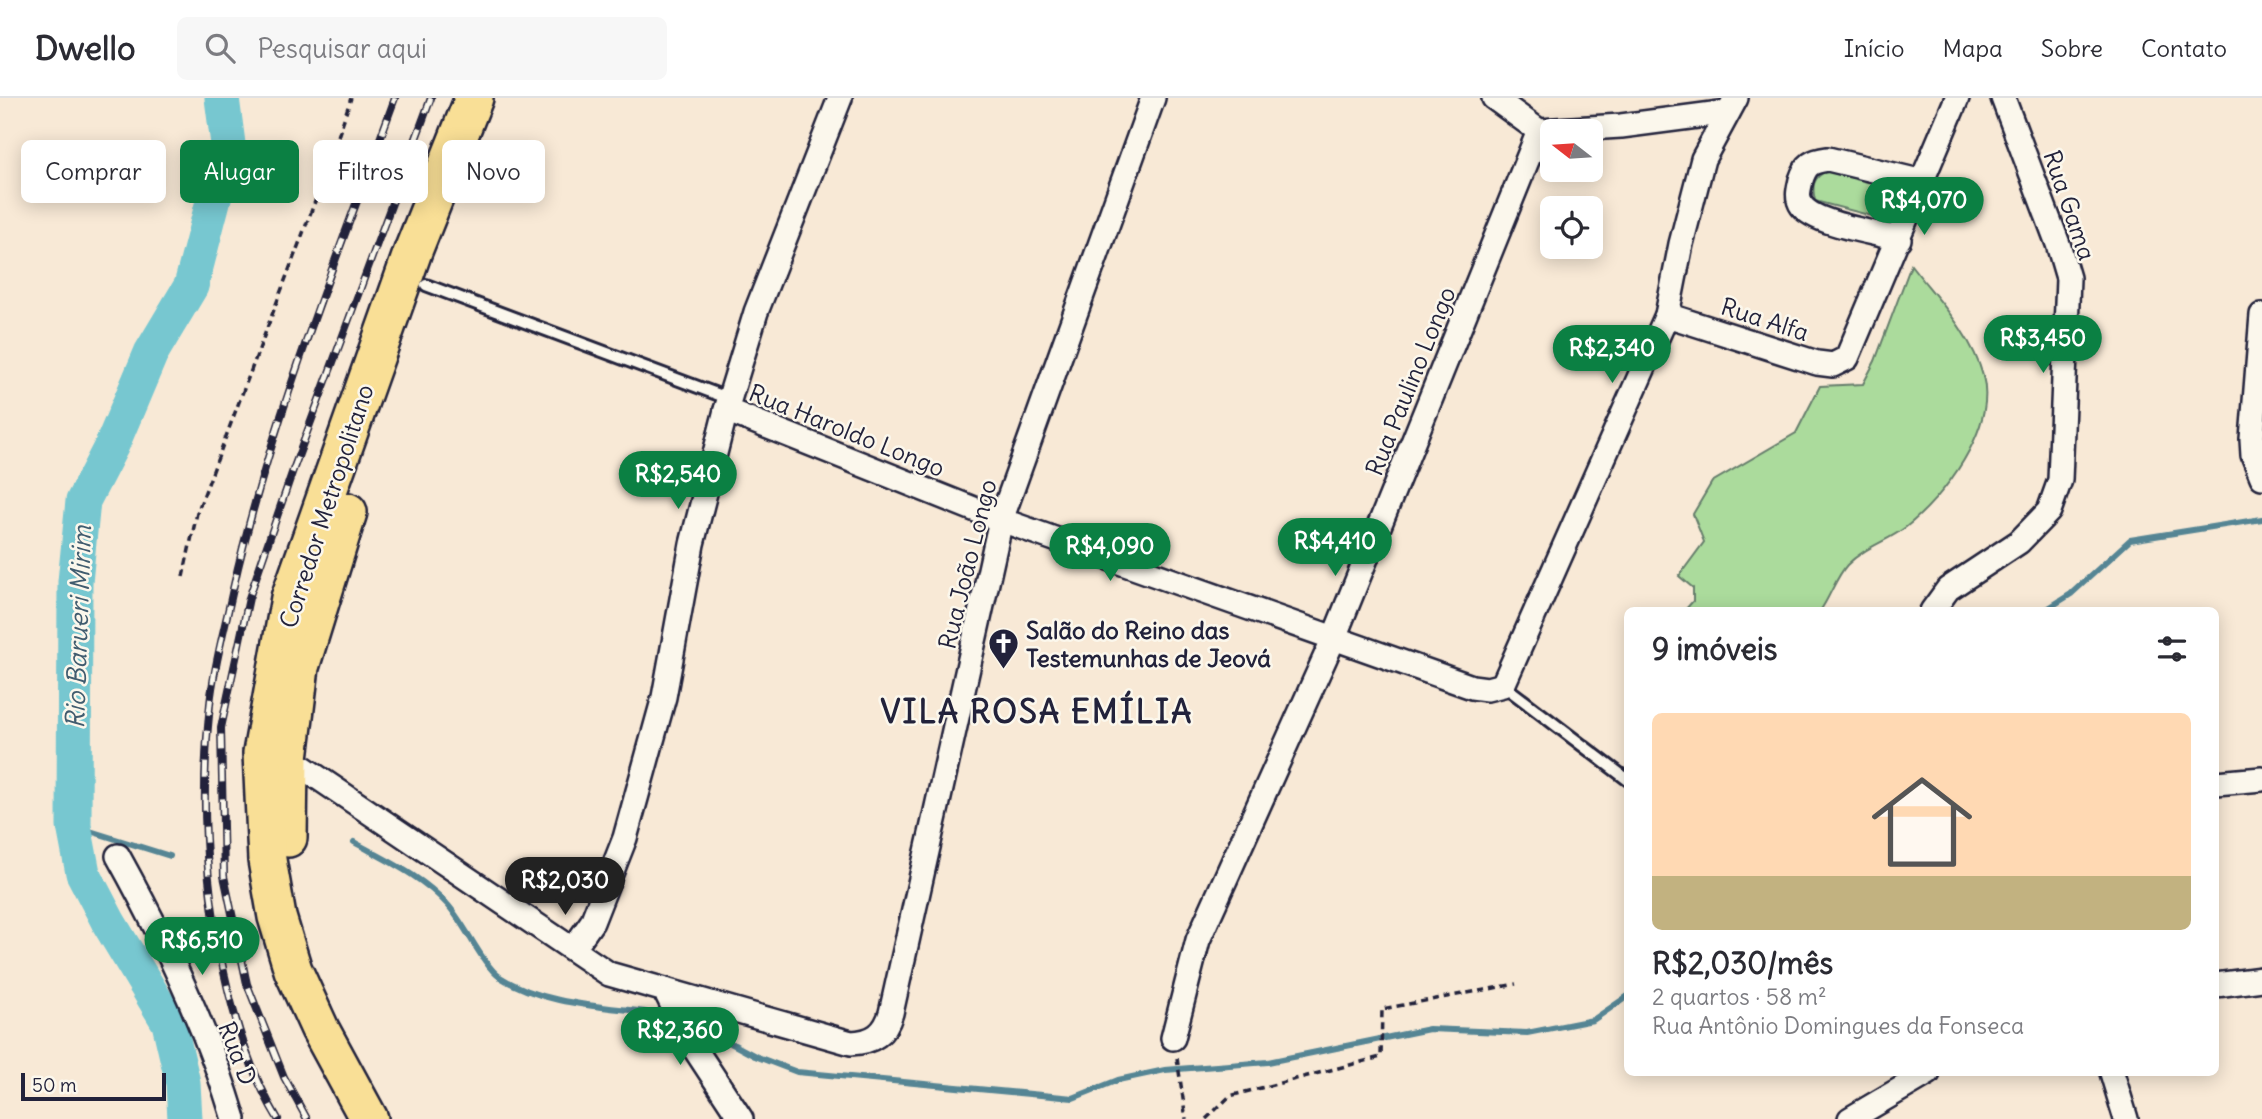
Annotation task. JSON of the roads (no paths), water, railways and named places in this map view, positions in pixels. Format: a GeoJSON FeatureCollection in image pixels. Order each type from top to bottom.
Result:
{"type":"FeatureCollection","features":[{"type":"Feature","properties":{"kind":"main road","name":"Corredor Metropolitano"},"geometry":{"type":"LineString","coordinates":[[369,1119],[320,1029],[293,970],[277,917],[267,860],[262,753],[288,609],[413,251],[474,98]]}},
{"type":"Feature","properties":{"kind":"main road"},"geometry":{"type":"LineString","coordinates":[[391,1119],[373,1091],[331,1003],[309,947],[287,853],[289,758],[300,667],[330,563],[426,285],[499,98]]}},
{"type":"Feature","properties":{"kind":"main road"},"geometry":{"type":"LineString","coordinates":[[288,609],[289,627],[278,741],[289,758]]}},
{"type":"Feature","properties":{"kind":"street"},"geometry":{"type":"LineString","coordinates":[[573,949],[592,922],[625,838],[664,697],[692,544],[728,405],[756,312],[840,98]]}},
{"type":"Feature","properties":{"kind":"street","name":"Rua João Longo"},"geometry":{"type":"LineString","coordinates":[[666,989],[851,1043],[862,1042],[883,1032],[891,1013],[1001,520],[1153,98]]}},
{"type":"Feature","properties":{"kind":"street"},"geometry":{"type":"LineString","coordinates":[[1495,98],[1539,131],[1620,126],[1732,105]]}},
{"type":"Feature","properties":{"kind":"street"},"geometry":{"type":"LineString","coordinates":[[1923,182],[1828,159],[1813,161],[1805,169],[1798,193],[1801,206],[1815,217],[1899,239],[1923,182],[1957,98]]}},
{"type":"Feature","properties":{"kind":"street","name":"Rua Gama"},"geometry":{"type":"LineString","coordinates":[[1935,607],[1948,589],[2019,542],[2049,511],[2060,480],[2068,278],[2059,244],[2003,98]]}},
{"type":"Feature","properties":{"kind":"street"},"geometry":{"type":"LineString","coordinates":[[1503,685],[1667,315],[1681,244],[1703,159],[1732,105]]}},
{"type":"Feature","properties":{"kind":"street","name":"Rua Paulino Longo"},"geometry":{"type":"LineString","coordinates":[[1173,1038],[1198,940],[1333,640],[1539,131]]}},
{"type":"Feature","properties":{"kind":"street","name":"Rua Alfa"},"geometry":{"type":"LineString","coordinates":[[1667,315],[1817,363],[1833,365],[1847,358],[1899,239]]}},
{"type":"Feature","properties":{"kind":"street"},"geometry":{"type":"LineString","coordinates":[[2262,328],[2252,439],[2253,456],[2262,477]]}},
{"type":"Feature","properties":{"kind":"street","name":"Rua Haroldo Longo"},"geometry":{"type":"LineString","coordinates":[[728,405],[1001,520],[1333,640],[1472,687],[1487,689],[1503,685]]}},
{"type":"Feature","properties":{"kind":"street"},"geometry":{"type":"LineString","coordinates":[[289,758],[609,974],[666,989],[691,1043],[741,1119]]}},
{"type":"Feature","properties":{"kind":"street"},"geometry":{"type":"LineString","coordinates":[[2219,783],[2262,779]]}},
{"type":"Feature","properties":{"kind":"street","name":"Rua D"},"geometry":{"type":"LineString","coordinates":[[118,856],[161,937],[220,1073],[234,1119]]}},
{"type":"Feature","properties":{"kind":"street"},"geometry":{"type":"LineString","coordinates":[[2219,985],[2262,979]]}},
{"type":"Feature","properties":{"kind":"street"},"geometry":{"type":"LineString","coordinates":[[1850,1119],[1923,1076]]}},
{"type":"Feature","properties":{"kind":"street"},"geometry":{"type":"LineString","coordinates":[[2113,1076],[2126,1119]]}},
{"type":"Feature","properties":{"kind":"lane"},"geometry":{"type":"LineString","coordinates":[[426,285],[728,405]]}},
{"type":"Feature","properties":{"kind":"lane"},"geometry":{"type":"LineString","coordinates":[[1503,685],[1624,777]]}},
{"type":"Feature","properties":{"kind":"waterway","name":"Rio Barueri Mirim"},"geometry":{"type":"LineString","coordinates":[[185,1119],[183,1083],[169,1023],[109,923],[83,873],[74,826],[75,582],[83,501],[112,445],[151,353],[191,286],[228,144],[222,98]]}},
{"type":"Feature","properties":{"kind":"waterway"},"geometry":{"type":"LineString","coordinates":[[2050,607],[2071,594],[2130,540],[2262,519]]}},
{"type":"Feature","properties":{"kind":"waterway"},"geometry":{"type":"LineString","coordinates":[[74,826],[170,856]]}},
{"type":"Feature","properties":{"kind":"waterway"},"geometry":{"type":"LineString","coordinates":[[354,842],[403,869],[437,894],[500,977],[516,986],[552,998],[645,1012]]}},
{"type":"Feature","properties":{"kind":"waterway"},"geometry":{"type":"LineString","coordinates":[[710,1032],[755,1056],[797,1072],[1073,1098],[1118,1080],[1165,1070],[1268,1062],[1429,1029],[1527,1033],[1593,1020],[1624,999]]}},
{"type":"Feature","properties":{"kind":"railway"},"geometry":{"type":"LineString","coordinates":[[278,1119],[249,1060],[235,1017],[224,974],[210,892],[205,798],[210,704],[233,589],[266,464],[306,341],[395,98]]}},
{"type":"Feature","properties":{"kind":"railway"},"geometry":{"type":"LineString","coordinates":[[307,1119],[284,1077],[247,984],[224,876],[221,728],[249,598],[293,470],[431,98]]}},
{"type":"Feature","properties":{"kind":"place","name":"Salão do Reino das Testemunhas de Jeová"},"geometry":{"type":"Point","coordinates":[1003,671]}},
{"type":"Feature","properties":{"kind":"district","name":"VILA ROSA EMÍLIA"},"geometry":{"type":"Point","coordinates":[1037,711]}}]}
